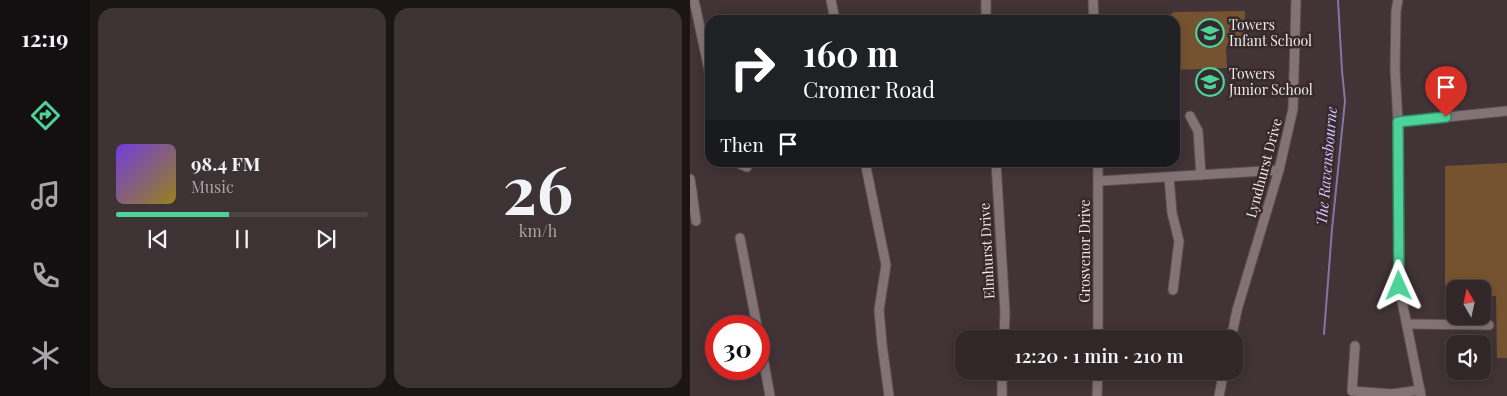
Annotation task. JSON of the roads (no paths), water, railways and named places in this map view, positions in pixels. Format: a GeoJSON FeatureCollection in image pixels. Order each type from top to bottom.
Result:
{"type":"FeatureCollection","features":[{"type":"Feature","properties":{"kind":"street"},"geometry":{"type":"LineString","coordinates":[[694,0],[705,52]]}},
{"type":"Feature","properties":{"kind":"street"},"geometry":{"type":"LineString","coordinates":[[831,0],[834,15]]}},
{"type":"Feature","properties":{"kind":"street"},"geometry":{"type":"LineString","coordinates":[[986,0],[986,15]]}},
{"type":"Feature","properties":{"kind":"street"},"geometry":{"type":"LineString","coordinates":[[1093,0],[1094,15]]}},
{"type":"Feature","properties":{"kind":"street","name":"Lyndhurst Drive"},"geometry":{"type":"LineString","coordinates":[[1233,330],[1237,310],[1279,170],[1294,109],[1296,0]]}},
{"type":"Feature","properties":{"kind":"street"},"geometry":{"type":"LineString","coordinates":[[1355,346],[1352,394],[1420,393],[1399,286],[1398,122],[1395,62],[1398,0]]}},
{"type":"Feature","properties":{"kind":"street"},"geometry":{"type":"LineString","coordinates":[[1398,122],[1507,111]]}},
{"type":"Feature","properties":{"kind":"street"},"geometry":{"type":"LineString","coordinates":[[1190,116],[1198,131],[1201,175]]}},
{"type":"Feature","properties":{"kind":"street"},"geometry":{"type":"LineString","coordinates":[[866,167],[886,265],[879,310],[889,396]]}},
{"type":"Feature","properties":{"kind":"street","name":"Elmhurst Drive"},"geometry":{"type":"LineString","coordinates":[[996,167],[1005,312],[1004,330]]}},
{"type":"Feature","properties":{"kind":"street","name":"Grosvenor Drive"},"geometry":{"type":"LineString","coordinates":[[1098,167],[1098,330]]}},
{"type":"Feature","properties":{"kind":"street"},"geometry":{"type":"LineString","coordinates":[[1099,180],[1279,170]]}},
{"type":"Feature","properties":{"kind":"street"},"geometry":{"type":"LineString","coordinates":[[1169,177],[1172,213],[1179,241],[1172,290]]}},
{"type":"Feature","properties":{"kind":"street"},"geometry":{"type":"LineString","coordinates":[[690,179],[696,221]]}},
{"type":"Feature","properties":{"kind":"street"},"geometry":{"type":"LineString","coordinates":[[740,238],[755,315]]}},
{"type":"Feature","properties":{"kind":"street"},"geometry":{"type":"LineString","coordinates":[[1407,324],[1446,324]]}},
{"type":"Feature","properties":{"kind":"street"},"geometry":{"type":"LineString","coordinates":[[767,380],[770,396]]}},
{"type":"Feature","properties":{"kind":"street"},"geometry":{"type":"LineString","coordinates":[[1002,380],[1002,396]]}},
{"type":"Feature","properties":{"kind":"street"},"geometry":{"type":"LineString","coordinates":[[1097,396],[1098,380]]}},
{"type":"Feature","properties":{"kind":"street"},"geometry":{"type":"LineString","coordinates":[[1219,396],[1222,380]]}},
{"type":"Feature","properties":{"kind":"waterway","name":"The Ravensbourne"},"geometry":{"type":"LineString","coordinates":[[1324,334],[1345,101],[1338,0]]}},
{"type":"Feature","properties":{"kind":"place","name":"Towers Infant School"},"geometry":{"type":"Point","coordinates":[1210,33]}},
{"type":"Feature","properties":{"kind":"place","name":"Towers Junior School"},"geometry":{"type":"Point","coordinates":[1210,82]}}]}
